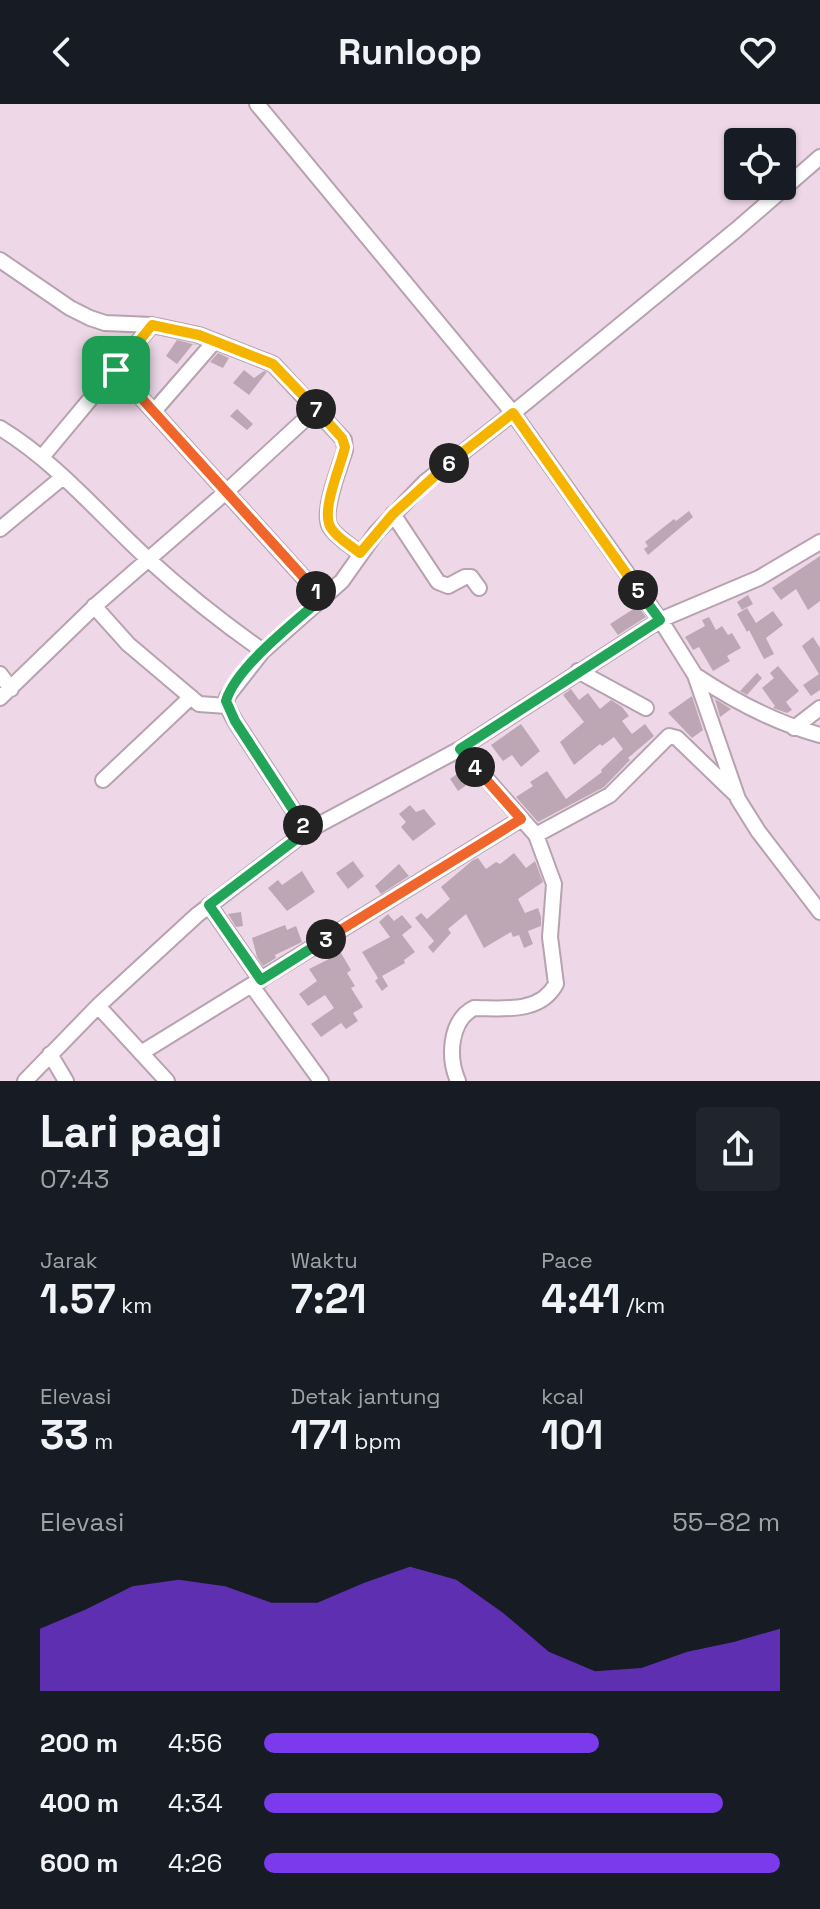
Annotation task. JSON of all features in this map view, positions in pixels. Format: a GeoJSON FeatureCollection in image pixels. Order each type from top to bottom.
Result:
{"type":"FeatureCollection","features":[{"type":"Feature","properties":{"kind":"street"},"geometry":{"type":"LineString","coordinates":[[257,104],[513,413],[664,626],[695,675],[737,796],[758,831],[820,912]]}},
{"type":"Feature","properties":{"kind":"street"},"geometry":{"type":"LineString","coordinates":[[304,826],[227,706],[227,697],[233,686],[263,651],[349,573],[360,553],[425,482],[736,230],[820,157]]}},
{"type":"Feature","properties":{"kind":"street"},"geometry":{"type":"LineString","coordinates":[[0,260],[70,308],[90,318],[105,323],[152,325],[215,341],[273,364],[342,438],[345,447],[328,507],[328,521],[337,535],[360,553]]}},
{"type":"Feature","properties":{"kind":"street"},"geometry":{"type":"LineString","coordinates":[[42,457],[152,325]]}},
{"type":"Feature","properties":{"kind":"street"},"geometry":{"type":"LineString","coordinates":[[155,410],[215,341]]}},
{"type":"Feature","properties":{"kind":"street"},"geometry":{"type":"LineString","coordinates":[[116,370],[322,598]]}},
{"type":"Feature","properties":{"kind":"street"},"geometry":{"type":"LineString","coordinates":[[5,694],[94,606],[316,409]]}},
{"type":"Feature","properties":{"kind":"street"},"geometry":{"type":"LineString","coordinates":[[0,428],[42,457],[149,560],[235,632],[263,651]]}},
{"type":"Feature","properties":{"kind":"street"},"geometry":{"type":"LineString","coordinates":[[0,529],[63,477]]}},
{"type":"Feature","properties":{"kind":"street"},"geometry":{"type":"LineString","coordinates":[[393,514],[438,582],[448,586],[471,577],[479,588]]}},
{"type":"Feature","properties":{"kind":"street"},"geometry":{"type":"LineString","coordinates":[[25,1081],[209,905],[304,826],[464,754],[578,671],[752,582],[820,542]]}},
{"type":"Feature","properties":{"kind":"street"},"geometry":{"type":"LineString","coordinates":[[94,606],[128,644],[191,697],[202,705],[227,706]]}},
{"type":"Feature","properties":{"kind":"street"},"geometry":{"type":"LineString","coordinates":[[578,671],[646,708]]}},
{"type":"Feature","properties":{"kind":"street"},"geometry":{"type":"LineString","coordinates":[[0,674],[5,694]]}},
{"type":"Feature","properties":{"kind":"street"},"geometry":{"type":"LineString","coordinates":[[695,675],[725,695],[794,728],[820,735]]}},
{"type":"Feature","properties":{"kind":"street"},"geometry":{"type":"LineString","coordinates":[[103,780],[191,697]]}},
{"type":"Feature","properties":{"kind":"street"},"geometry":{"type":"LineString","coordinates":[[794,728],[820,708]]}},
{"type":"Feature","properties":{"kind":"street"},"geometry":{"type":"LineString","coordinates":[[536,835],[610,795],[669,736],[677,738],[737,796]]}},
{"type":"Feature","properties":{"kind":"street"},"geometry":{"type":"LineString","coordinates":[[458,1081],[451,1049],[467,1012],[474,1008],[521,1008],[555,988],[550,937],[554,884],[536,835],[464,754]]}},
{"type":"Feature","properties":{"kind":"street"},"geometry":{"type":"LineString","coordinates":[[141,1053],[521,819]]}},
{"type":"Feature","properties":{"kind":"street"},"geometry":{"type":"LineString","coordinates":[[209,905],[321,1081]]}},
{"type":"Feature","properties":{"kind":"street"},"geometry":{"type":"LineString","coordinates":[[100,1008],[167,1081]]}},
{"type":"Feature","properties":{"kind":"street"},"geometry":{"type":"LineString","coordinates":[[52,1058],[66,1081]]}},
{"type":"Feature","properties":{"kind":"building"},"geometry":{"type":"Polygon","coordinates":[[[177,340],[193,344],[177,364],[166,356],[177,340]]]}},
{"type":"Feature","properties":{"kind":"building"},"geometry":{"type":"Polygon","coordinates":[[[218,353],[229,358],[223,368],[210,362],[218,353]]]}},
{"type":"Feature","properties":{"kind":"building"},"geometry":{"type":"Polygon","coordinates":[[[244,370],[254,378],[267,372],[249,395],[233,383],[244,370]]]}},
{"type":"Feature","properties":{"kind":"building"},"geometry":{"type":"Polygon","coordinates":[[[237,409],[253,424],[247,430],[230,416],[237,409]]]}},
{"type":"Feature","properties":{"kind":"building"},"geometry":{"type":"Polygon","coordinates":[[[689,511],[693,517],[648,555],[644,549],[648,546],[645,542],[689,511]]]}},
{"type":"Feature","properties":{"kind":"building"},"geometry":{"type":"Polygon","coordinates":[[[820,556],[820,601],[808,610],[796,589],[781,600],[772,588],[820,556]]]}},
{"type":"Feature","properties":{"kind":"building"},"geometry":{"type":"Polygon","coordinates":[[[748,595],[753,604],[742,610],[737,602],[748,595]]]}},
{"type":"Feature","properties":{"kind":"building"},"geometry":{"type":"Polygon","coordinates":[[[638,606],[646,617],[618,635],[610,624],[638,606]]]}},
{"type":"Feature","properties":{"kind":"building"},"geometry":{"type":"Polygon","coordinates":[[[747,608],[756,623],[773,611],[783,625],[766,638],[774,654],[764,659],[737,614],[747,608]]]}},
{"type":"Feature","properties":{"kind":"building"},"geometry":{"type":"Polygon","coordinates":[[[709,617],[716,630],[722,626],[728,635],[732,633],[741,648],[727,656],[730,661],[713,671],[699,647],[693,650],[685,637],[705,626],[702,620],[709,617]]]}},
{"type":"Feature","properties":{"kind":"building"},"geometry":{"type":"Polygon","coordinates":[[[813,637],[820,648],[820,690],[811,696],[803,685],[819,674],[802,646],[813,637]]]}},
{"type":"Feature","properties":{"kind":"building"},"geometry":{"type":"Polygon","coordinates":[[[778,666],[799,691],[786,702],[792,710],[787,713],[773,708],[775,706],[762,688],[774,678],[770,673],[778,666]]]}},
{"type":"Feature","properties":{"kind":"building"},"geometry":{"type":"Polygon","coordinates":[[[757,673],[762,678],[747,695],[740,691],[757,673]]]}},
{"type":"Feature","properties":{"kind":"building"},"geometry":{"type":"Polygon","coordinates":[[[571,689],[579,700],[588,693],[600,709],[611,700],[629,716],[622,721],[632,734],[645,724],[654,736],[628,758],[630,760],[604,787],[538,822],[516,797],[533,786],[530,782],[547,771],[566,799],[602,772],[623,749],[614,737],[574,765],[560,742],[584,722],[563,695],[571,689]]]}},
{"type":"Feature","properties":{"kind":"building"},"geometry":{"type":"Polygon","coordinates":[[[692,696],[703,730],[692,738],[668,713],[692,696]]]}},
{"type":"Feature","properties":{"kind":"building"},"geometry":{"type":"Polygon","coordinates":[[[715,699],[720,702],[731,709],[720,717],[715,699]]]}},
{"type":"Feature","properties":{"kind":"building"},"geometry":{"type":"Polygon","coordinates":[[[521,724],[540,751],[521,767],[512,755],[503,761],[491,745],[521,724]]]}},
{"type":"Feature","properties":{"kind":"building"},"geometry":{"type":"Polygon","coordinates":[[[464,769],[474,780],[458,791],[450,779],[464,769]]]}},
{"type":"Feature","properties":{"kind":"building"},"geometry":{"type":"Polygon","coordinates":[[[410,805],[416,812],[424,809],[436,824],[413,841],[401,827],[406,822],[399,814],[410,805]]]}},
{"type":"Feature","properties":{"kind":"building"},"geometry":{"type":"Polygon","coordinates":[[[514,853],[526,868],[535,861],[543,882],[518,899],[525,913],[538,908],[541,917],[541,926],[528,931],[533,944],[524,948],[519,935],[513,937],[511,932],[484,948],[466,914],[448,929],[451,933],[433,953],[428,947],[434,941],[415,918],[421,913],[427,919],[450,899],[441,887],[473,860],[478,858],[486,869],[496,862],[500,864],[514,853]]]}},
{"type":"Feature","properties":{"kind":"building"},"geometry":{"type":"Polygon","coordinates":[[[353,861],[364,876],[348,889],[336,873],[353,861]]]}},
{"type":"Feature","properties":{"kind":"building"},"geometry":{"type":"Polygon","coordinates":[[[399,864],[409,876],[381,894],[375,886],[399,864]]]}},
{"type":"Feature","properties":{"kind":"building"},"geometry":{"type":"Polygon","coordinates":[[[302,871],[315,892],[287,911],[268,888],[278,880],[282,885],[302,871]]]}},
{"type":"Feature","properties":{"kind":"building"},"geometry":{"type":"Polygon","coordinates":[[[241,912],[243,926],[236,927],[228,914],[241,912]]]}},
{"type":"Feature","properties":{"kind":"building"},"geometry":{"type":"Polygon","coordinates":[[[388,914],[394,921],[402,915],[412,927],[402,935],[415,952],[404,960],[405,963],[382,976],[388,986],[382,991],[362,952],[390,937],[379,922],[388,914]]]}},
{"type":"Feature","properties":{"kind":"building"},"geometry":{"type":"Polygon","coordinates":[[[285,925],[287,930],[296,926],[302,942],[275,955],[276,958],[263,966],[252,938],[285,925]]]}},
{"type":"Feature","properties":{"kind":"building"},"geometry":{"type":"Polygon","coordinates":[[[341,953],[351,970],[347,973],[355,986],[351,988],[363,1007],[353,1013],[358,1021],[346,1029],[341,1023],[321,1037],[311,1024],[334,1008],[325,995],[308,1006],[299,994],[317,981],[309,969],[341,953]]]}},
{"type":"Feature","properties":{"kind":"route"},"geometry":{"type":"LineString","coordinates":[[152,325],[199,335],[264,359],[281,370],[344,440],[345,450],[328,507],[328,521],[337,535],[360,553],[425,482],[513,413],[660,620],[460,749],[521,819],[261,980],[209,905],[307,831],[235,721],[226,701],[233,686],[263,651],[322,598],[116,370],[152,325]]}}]}
